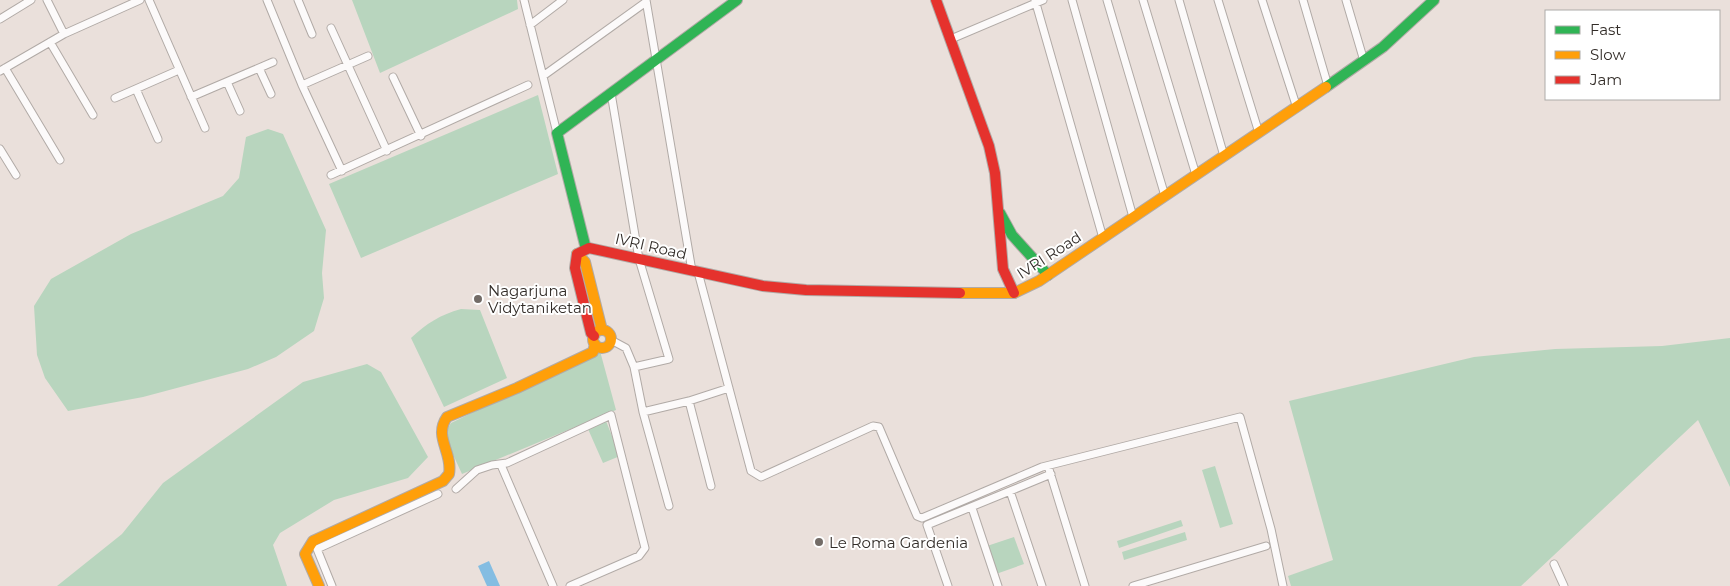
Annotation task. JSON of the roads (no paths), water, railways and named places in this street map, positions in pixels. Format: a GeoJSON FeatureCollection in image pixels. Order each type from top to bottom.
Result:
{"type":"FeatureCollection","features":[{"type":"Feature","properties":{"kind":"street"},"geometry":{"type":"LineString","coordinates":[[0,19],[31,0]]}},
{"type":"Feature","properties":{"kind":"street"},"geometry":{"type":"LineString","coordinates":[[47,0],[64,34]]}},
{"type":"Feature","properties":{"kind":"street"},"geometry":{"type":"LineString","coordinates":[[60,160],[3,70],[64,34],[140,0]]}},
{"type":"Feature","properties":{"kind":"street"},"geometry":{"type":"LineString","coordinates":[[149,0],[205,128]]}},
{"type":"Feature","properties":{"kind":"street"},"geometry":{"type":"LineString","coordinates":[[267,0],[302,85],[342,170]]}},
{"type":"Feature","properties":{"kind":"street"},"geometry":{"type":"LineString","coordinates":[[298,0],[312,34]]}},
{"type":"Feature","properties":{"kind":"street"},"geometry":{"type":"LineString","coordinates":[[524,0],[557,132],[582,251],[574,268],[591,333],[597,337],[603,348],[609,345],[611,340],[610,334],[597,337]]}},
{"type":"Feature","properties":{"kind":"street"},"geometry":{"type":"LineString","coordinates":[[530,24],[563,0]]}},
{"type":"Feature","properties":{"kind":"street"},"geometry":{"type":"LineString","coordinates":[[557,132],[737,0]]}},
{"type":"Feature","properties":{"kind":"street"},"geometry":{"type":"LineString","coordinates":[[936,0],[989,146],[998,210],[1003,269],[1014,293]]}},
{"type":"Feature","properties":{"kind":"street"},"geometry":{"type":"LineString","coordinates":[[1072,0],[1133,217]]}},
{"type":"Feature","properties":{"kind":"street"},"geometry":{"type":"LineString","coordinates":[[1107,0],[1165,196]]}},
{"type":"Feature","properties":{"kind":"street"},"geometry":{"type":"LineString","coordinates":[[1143,0],[1196,174]]}},
{"type":"Feature","properties":{"kind":"street"},"geometry":{"type":"LineString","coordinates":[[1179,0],[1224,156]]}},
{"type":"Feature","properties":{"kind":"street"},"geometry":{"type":"LineString","coordinates":[[1218,0],[1260,132]]}},
{"type":"Feature","properties":{"kind":"street"},"geometry":{"type":"LineString","coordinates":[[1262,0],[1297,108]]}},
{"type":"Feature","properties":{"kind":"street"},"geometry":{"type":"LineString","coordinates":[[1303,0],[1328,86]]}},
{"type":"Feature","properties":{"kind":"street"},"geometry":{"type":"LineString","coordinates":[[1346,0],[1364,61]]}},
{"type":"Feature","properties":{"kind":"street","name":"IVRI Road"},"geometry":{"type":"LineString","coordinates":[[582,251],[639,259],[763,286],[854,293],[1014,293],[1048,275],[1297,108],[1383,47],[1434,0]]}},
{"type":"Feature","properties":{"kind":"street"},"geometry":{"type":"LineString","coordinates":[[543,76],[646,1],[695,272],[751,471],[761,477],[873,426],[879,426],[917,516],[922,518],[1048,466],[1240,418],[1271,529],[1283,586]]}},
{"type":"Feature","properties":{"kind":"street"},"geometry":{"type":"LineString","coordinates":[[951,39],[1038,1],[1103,238]]}},
{"type":"Feature","properties":{"kind":"street"},"geometry":{"type":"LineString","coordinates":[[331,28],[387,151]]}},
{"type":"Feature","properties":{"kind":"street"},"geometry":{"type":"LineString","coordinates":[[50,42],[93,115]]}},
{"type":"Feature","properties":{"kind":"street"},"geometry":{"type":"LineString","coordinates":[[302,85],[368,56]]}},
{"type":"Feature","properties":{"kind":"street"},"geometry":{"type":"LineString","coordinates":[[191,97],[273,62]]}},
{"type":"Feature","properties":{"kind":"street"},"geometry":{"type":"LineString","coordinates":[[260,68],[271,94]]}},
{"type":"Feature","properties":{"kind":"street"},"geometry":{"type":"LineString","coordinates":[[114,98],[179,70]]}},
{"type":"Feature","properties":{"kind":"street"},"geometry":{"type":"LineString","coordinates":[[393,77],[421,136]]}},
{"type":"Feature","properties":{"kind":"street"},"geometry":{"type":"LineString","coordinates":[[227,82],[240,111]]}},
{"type":"Feature","properties":{"kind":"street"},"geometry":{"type":"LineString","coordinates":[[331,174],[421,136],[528,85]]}},
{"type":"Feature","properties":{"kind":"street"},"geometry":{"type":"LineString","coordinates":[[136,89],[158,138]]}},
{"type":"Feature","properties":{"kind":"street"},"geometry":{"type":"LineString","coordinates":[[610,93],[639,259],[669,360],[634,367]]}},
{"type":"Feature","properties":{"kind":"street"},"geometry":{"type":"LineString","coordinates":[[0,149],[16,175]]}},
{"type":"Feature","properties":{"kind":"street"},"geometry":{"type":"LineString","coordinates":[[998,210],[1013,237],[1048,275]]}},
{"type":"Feature","properties":{"kind":"street"},"geometry":{"type":"LineString","coordinates":[[1001,243],[1013,237]]}},
{"type":"Feature","properties":{"kind":"street"},"geometry":{"type":"LineString","coordinates":[[332,586],[317,549],[395,508],[448,477],[452,464],[440,432],[441,424],[447,417],[517,388],[593,352],[597,337]]}},
{"type":"Feature","properties":{"kind":"street"},"geometry":{"type":"LineString","coordinates":[[611,340],[626,348],[634,367],[643,412],[669,506]]}},
{"type":"Feature","properties":{"kind":"street"},"geometry":{"type":"LineString","coordinates":[[643,412],[689,401],[729,388]]}},
{"type":"Feature","properties":{"kind":"street"},"geometry":{"type":"LineString","coordinates":[[689,401],[711,486]]}},
{"type":"Feature","properties":{"kind":"street"},"geometry":{"type":"LineString","coordinates":[[448,477],[457,486],[478,470],[496,464],[501,465],[611,415],[614,418],[645,548],[639,556],[570,586]]}},
{"type":"Feature","properties":{"kind":"street"},"geometry":{"type":"LineString","coordinates":[[501,465],[553,586]]}},
{"type":"Feature","properties":{"kind":"street"},"geometry":{"type":"LineString","coordinates":[[1048,466],[1085,586]]}},
{"type":"Feature","properties":{"kind":"street"},"geometry":{"type":"LineString","coordinates":[[948,586],[927,525],[972,508],[1050,474]]}},
{"type":"Feature","properties":{"kind":"street"},"geometry":{"type":"LineString","coordinates":[[1010,491],[1042,586]]}},
{"type":"Feature","properties":{"kind":"street"},"geometry":{"type":"LineString","coordinates":[[319,586],[305,554],[311,543],[395,508],[438,494]]}},
{"type":"Feature","properties":{"kind":"street"},"geometry":{"type":"LineString","coordinates":[[972,508],[998,586]]}},
{"type":"Feature","properties":{"kind":"street"},"geometry":{"type":"LineString","coordinates":[[1134,586],[1266,546]]}},
{"type":"Feature","properties":{"kind":"street"},"geometry":{"type":"LineString","coordinates":[[1554,564],[1564,586]]}},
{"type":"Feature","properties":{"kind":"water"},"geometry":{"type":"Polygon","coordinates":[[[489,561],[500,586],[487,586],[478,566],[489,561]]]}},
{"type":"Feature","properties":{"kind":"place","name":"Nagarjuna Vidytaniketan"},"geometry":{"type":"Point","coordinates":[478,299]}},
{"type":"Feature","properties":{"kind":"place","name":"Le Roma Gardenia"},"geometry":{"type":"Point","coordinates":[819,542]}}]}
